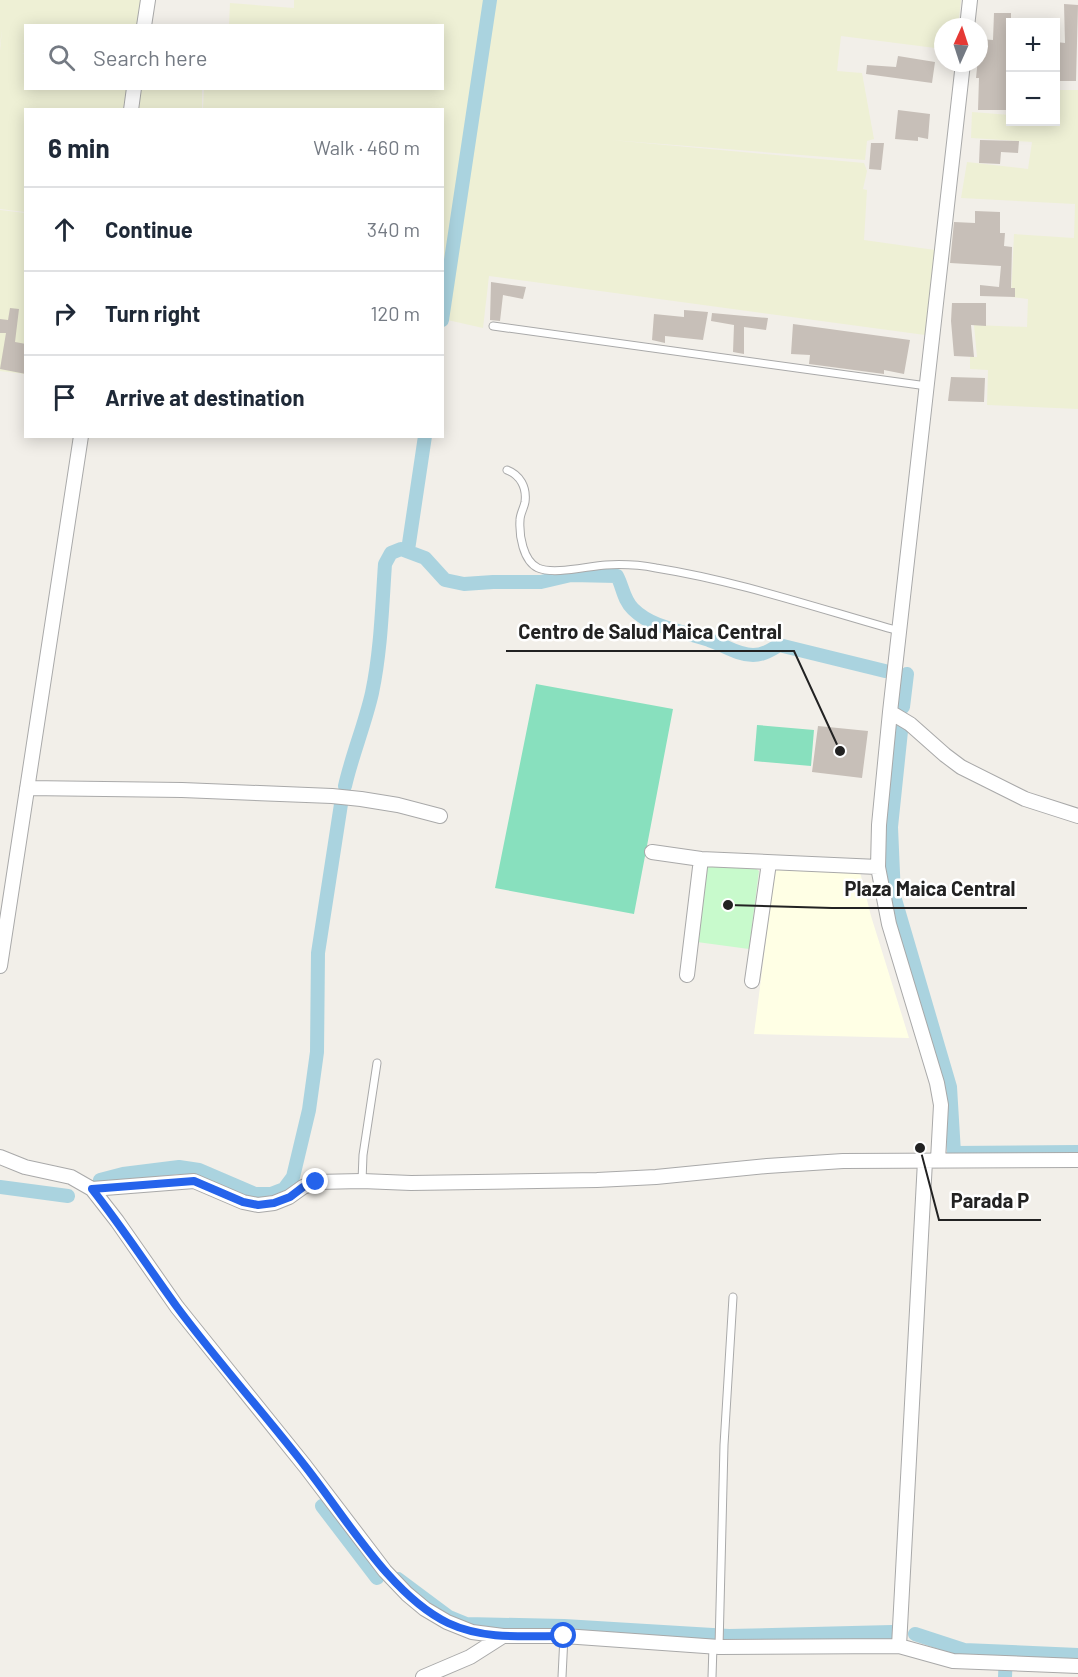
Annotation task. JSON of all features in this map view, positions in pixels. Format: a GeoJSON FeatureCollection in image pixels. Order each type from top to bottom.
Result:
{"type":"FeatureCollection","features":[{"type":"Feature","properties":{"kind":"street"},"geometry":{"type":"LineString","coordinates":[[144,24],[148,0]]}},
{"type":"Feature","properties":{"kind":"street"},"geometry":{"type":"LineString","coordinates":[[968,18],[970,0]]}},
{"type":"Feature","properties":{"kind":"street"},"geometry":{"type":"LineString","coordinates":[[898,1646],[932,1160],[941,1105],[937,1083],[889,924],[878,867],[879,825],[962,72]]}},
{"type":"Feature","properties":{"kind":"street"},"geometry":{"type":"LineString","coordinates":[[131,108],[134,90]]}},
{"type":"Feature","properties":{"kind":"street"},"geometry":{"type":"LineString","coordinates":[[0,966],[81,438]]}},
{"type":"Feature","properties":{"kind":"street"},"geometry":{"type":"LineString","coordinates":[[890,712],[910,724],[961,766],[1025,799],[1078,816]]}},
{"type":"Feature","properties":{"kind":"street"},"geometry":{"type":"LineString","coordinates":[[27,788],[182,790],[332,796],[398,805],[440,816]]}},
{"type":"Feature","properties":{"kind":"street"},"geometry":{"type":"LineString","coordinates":[[652,852],[701,859],[878,867]]}},
{"type":"Feature","properties":{"kind":"street"},"geometry":{"type":"LineString","coordinates":[[687,975],[701,859]]}},
{"type":"Feature","properties":{"kind":"street"},"geometry":{"type":"LineString","coordinates":[[752,981],[769,863]]}},
{"type":"Feature","properties":{"kind":"street"},"geometry":{"type":"LineString","coordinates":[[0,1157],[25,1167],[71,1177],[92,1189],[177,1307],[305,1466],[385,1571],[416,1602],[447,1622],[472,1632],[503,1636],[564,1636],[716,1646],[898,1646],[953,1661],[1078,1666]]}},
{"type":"Feature","properties":{"kind":"street"},"geometry":{"type":"LineString","coordinates":[[92,1189],[194,1181],[243,1202],[258,1205],[274,1203],[290,1197],[303,1187],[316,1182],[362,1181],[411,1184],[597,1180],[843,1161],[1078,1160]]}},
{"type":"Feature","properties":{"kind":"street"},"geometry":{"type":"LineString","coordinates":[[423,1677],[470,1657],[503,1636]]}},
{"type":"Feature","properties":{"kind":"lane"},"geometry":{"type":"LineString","coordinates":[[493,326],[927,386]]}},
{"type":"Feature","properties":{"kind":"lane"},"geometry":{"type":"LineString","coordinates":[[507,470],[516,473],[521,480],[525,500],[520,518],[521,535],[526,556],[533,565],[541,570],[553,571],[607,565],[656,568],[768,594],[899,631]]}},
{"type":"Feature","properties":{"kind":"lane"},"geometry":{"type":"LineString","coordinates":[[362,1181],[366,1131],[377,1063]]}},
{"type":"Feature","properties":{"kind":"lane"},"geometry":{"type":"LineString","coordinates":[[712,1677],[716,1646],[733,1297]]}},
{"type":"Feature","properties":{"kind":"lane"},"geometry":{"type":"LineString","coordinates":[[562,1677],[564,1636]]}},
{"type":"Feature","properties":{"kind":"shaded area"},"geometry":{"type":"Polygon","coordinates":[[[0,0],[142,0],[138,24],[24,24],[24,53],[22,53],[24,54],[24,90],[127,90],[123,108],[24,108],[24,212],[0,209],[2,29],[0,45],[0,0]]]}},
{"type":"Feature","properties":{"kind":"shaded area"},"geometry":{"type":"Polygon","coordinates":[[[294,0],[961,0],[959,18],[934,18],[934,48],[841,36],[837,71],[862,73],[874,139],[867,141],[865,160],[611,140],[864,163],[867,171],[863,189],[867,190],[864,240],[935,250],[925,335],[489,276],[483,328],[444,319],[444,108],[203,108],[204,90],[444,90],[444,24],[229,24],[230,3],[294,8],[294,0]]]}},
{"type":"Feature","properties":{"kind":"shaded area"},"geometry":{"type":"Polygon","coordinates":[[[139,90],[202,90],[202,108],[136,108],[139,90]]]}},
{"type":"Feature","properties":{"kind":"shaded area"},"geometry":{"type":"Polygon","coordinates":[[[1060,90],[1078,90],[1078,409],[987,405],[988,370],[970,369],[970,357],[977,357],[974,325],[1027,327],[1028,299],[1011,297],[1014,234],[1074,238],[1075,204],[961,198],[967,162],[1028,169],[1032,142],[971,138],[972,112],[1006,115],[1006,126],[1060,126],[1060,90]]]}},
{"type":"Feature","properties":{"kind":"shaded area"},"geometry":{"type":"Polygon","coordinates":[[[0,210],[24,213],[24,374],[0,371],[0,210]]]}},
{"type":"Feature","properties":{"kind":"shaded area"},"geometry":{"type":"Polygon","coordinates":[[[775,869],[860,872],[871,916],[909,1038],[754,1034],[775,869]]]}},
{"type":"Feature","properties":{"kind":"green space"},"geometry":{"type":"Polygon","coordinates":[[[536,684],[673,709],[634,914],[495,888],[536,684]]]}},
{"type":"Feature","properties":{"kind":"green space"},"geometry":{"type":"Polygon","coordinates":[[[757,725],[814,730],[811,766],[754,761],[757,725]]]}},
{"type":"Feature","properties":{"kind":"green space"},"geometry":{"type":"Polygon","coordinates":[[[707,866],[755,868],[759,871],[749,949],[697,942],[707,866]]]}},
{"type":"Feature","properties":{"kind":"building"},"geometry":{"type":"Polygon","coordinates":[[[1064,4],[1078,5],[1076,81],[1060,81],[1060,42],[1065,43],[1064,4]]]}},
{"type":"Feature","properties":{"kind":"building"},"geometry":{"type":"Polygon","coordinates":[[[994,13],[1011,13],[1011,18],[1006,18],[1006,110],[978,110],[979,78],[976,78],[977,72],[988,72],[988,40],[993,40],[994,13]]]}},
{"type":"Feature","properties":{"kind":"building"},"geometry":{"type":"Polygon","coordinates":[[[898,56],[934,62],[932,83],[866,74],[867,65],[896,67],[898,56]]]}},
{"type":"Feature","properties":{"kind":"building"},"geometry":{"type":"Polygon","coordinates":[[[898,110],[930,114],[928,139],[918,137],[918,141],[895,139],[898,110]]]}},
{"type":"Feature","properties":{"kind":"building"},"geometry":{"type":"Polygon","coordinates":[[[980,140],[1019,141],[1018,153],[1001,152],[1000,164],[979,163],[980,140]]]}},
{"type":"Feature","properties":{"kind":"building"},"geometry":{"type":"Polygon","coordinates":[[[871,143],[884,143],[881,170],[869,169],[871,143]]]}},
{"type":"Feature","properties":{"kind":"building"},"geometry":{"type":"Polygon","coordinates":[[[975,211],[1000,212],[1000,233],[1005,233],[1004,246],[1012,247],[1011,288],[1015,288],[1015,297],[980,296],[980,285],[999,287],[1001,266],[950,263],[954,222],[975,223],[975,211]]]}},
{"type":"Feature","properties":{"kind":"building"},"geometry":{"type":"Polygon","coordinates":[[[491,282],[526,287],[523,299],[503,295],[500,321],[490,320],[491,282]]]}},
{"type":"Feature","properties":{"kind":"building"},"geometry":{"type":"Polygon","coordinates":[[[952,303],[986,303],[986,326],[971,325],[974,357],[954,356],[952,303]]]}},
{"type":"Feature","properties":{"kind":"building"},"geometry":{"type":"Polygon","coordinates":[[[10,308],[19,309],[15,342],[24,344],[24,374],[0,369],[6,333],[0,333],[0,319],[8,320],[10,308]]]}},
{"type":"Feature","properties":{"kind":"building"},"geometry":{"type":"Polygon","coordinates":[[[684,310],[708,312],[703,340],[665,336],[665,343],[652,340],[654,314],[684,317],[684,310]]]}},
{"type":"Feature","properties":{"kind":"building"},"geometry":{"type":"Polygon","coordinates":[[[712,313],[768,318],[766,330],[744,327],[744,354],[733,352],[734,325],[711,321],[712,313]]]}},
{"type":"Feature","properties":{"kind":"building"},"geometry":{"type":"Polygon","coordinates":[[[793,324],[910,340],[904,374],[884,370],[884,374],[809,364],[810,355],[791,354],[793,324]]]}},
{"type":"Feature","properties":{"kind":"building"},"geometry":{"type":"Polygon","coordinates":[[[951,377],[985,378],[984,402],[948,401],[951,377]]]}},
{"type":"Feature","properties":{"kind":"building"},"geometry":{"type":"Polygon","coordinates":[[[818,726],[868,731],[862,778],[812,772],[818,726]]]}},
{"type":"Feature","properties":{"kind":"waterway"},"geometry":{"type":"LineString","coordinates":[[444,307],[490,0]]}},
{"type":"Feature","properties":{"kind":"waterway"},"geometry":{"type":"LineString","coordinates":[[408,550],[425,438]]}},
{"type":"Feature","properties":{"kind":"waterway"},"geometry":{"type":"LineString","coordinates":[[345,786],[375,677],[385,564],[391,553],[401,549],[425,558],[445,580],[464,584],[541,582],[571,575],[617,576],[625,597],[633,609],[659,625],[709,640],[747,655],[764,653],[779,645],[885,671]]}},
{"type":"Feature","properties":{"kind":"waterway"},"geometry":{"type":"LineString","coordinates":[[903,707],[907,674]]}},
{"type":"Feature","properties":{"kind":"waterway"},"geometry":{"type":"LineString","coordinates":[[901,731],[891,827],[894,896],[950,1087],[954,1153],[1078,1152]]}},
{"type":"Feature","properties":{"kind":"waterway"},"geometry":{"type":"LineString","coordinates":[[100,1180],[123,1174],[179,1167],[199,1170],[255,1194],[271,1194],[284,1189],[293,1177],[309,1110],[317,1052],[318,953],[341,804]]}},
{"type":"Feature","properties":{"kind":"waterway"},"geometry":{"type":"LineString","coordinates":[[0,1187],[68,1196]]}},
{"type":"Feature","properties":{"kind":"waterway"},"geometry":{"type":"LineString","coordinates":[[322,1506],[377,1578]]}},
{"type":"Feature","properties":{"kind":"waterway"},"geometry":{"type":"LineString","coordinates":[[398,1579],[449,1617],[466,1624],[564,1626],[729,1636],[892,1632]]}},
{"type":"Feature","properties":{"kind":"waterway"},"geometry":{"type":"LineString","coordinates":[[915,1634],[964,1650],[1078,1655]]}},
{"type":"Feature","properties":{"kind":"waterway"},"geometry":{"type":"LineString","coordinates":[[1005,1677],[1006,1654]]}},
{"type":"Feature","properties":{"kind":"place","name":"Centro de Salud Maica Central"},"geometry":{"type":"Point","coordinates":[840,751]}},
{"type":"Feature","properties":{"kind":"place","name":"Plaza Maica Central"},"geometry":{"type":"Point","coordinates":[728,905]}},
{"type":"Feature","properties":{"kind":"place","name":"Parada P"},"geometry":{"type":"Point","coordinates":[920,1148]}},
{"type":"Feature","properties":{"kind":"route"},"geometry":{"type":"LineString","coordinates":[[316,1182],[303,1187],[290,1197],[274,1203],[258,1205],[243,1202],[194,1181],[92,1189],[177,1307],[305,1466],[385,1571],[407,1594],[425,1609],[447,1622],[472,1632],[503,1636],[564,1636]]}}]}
